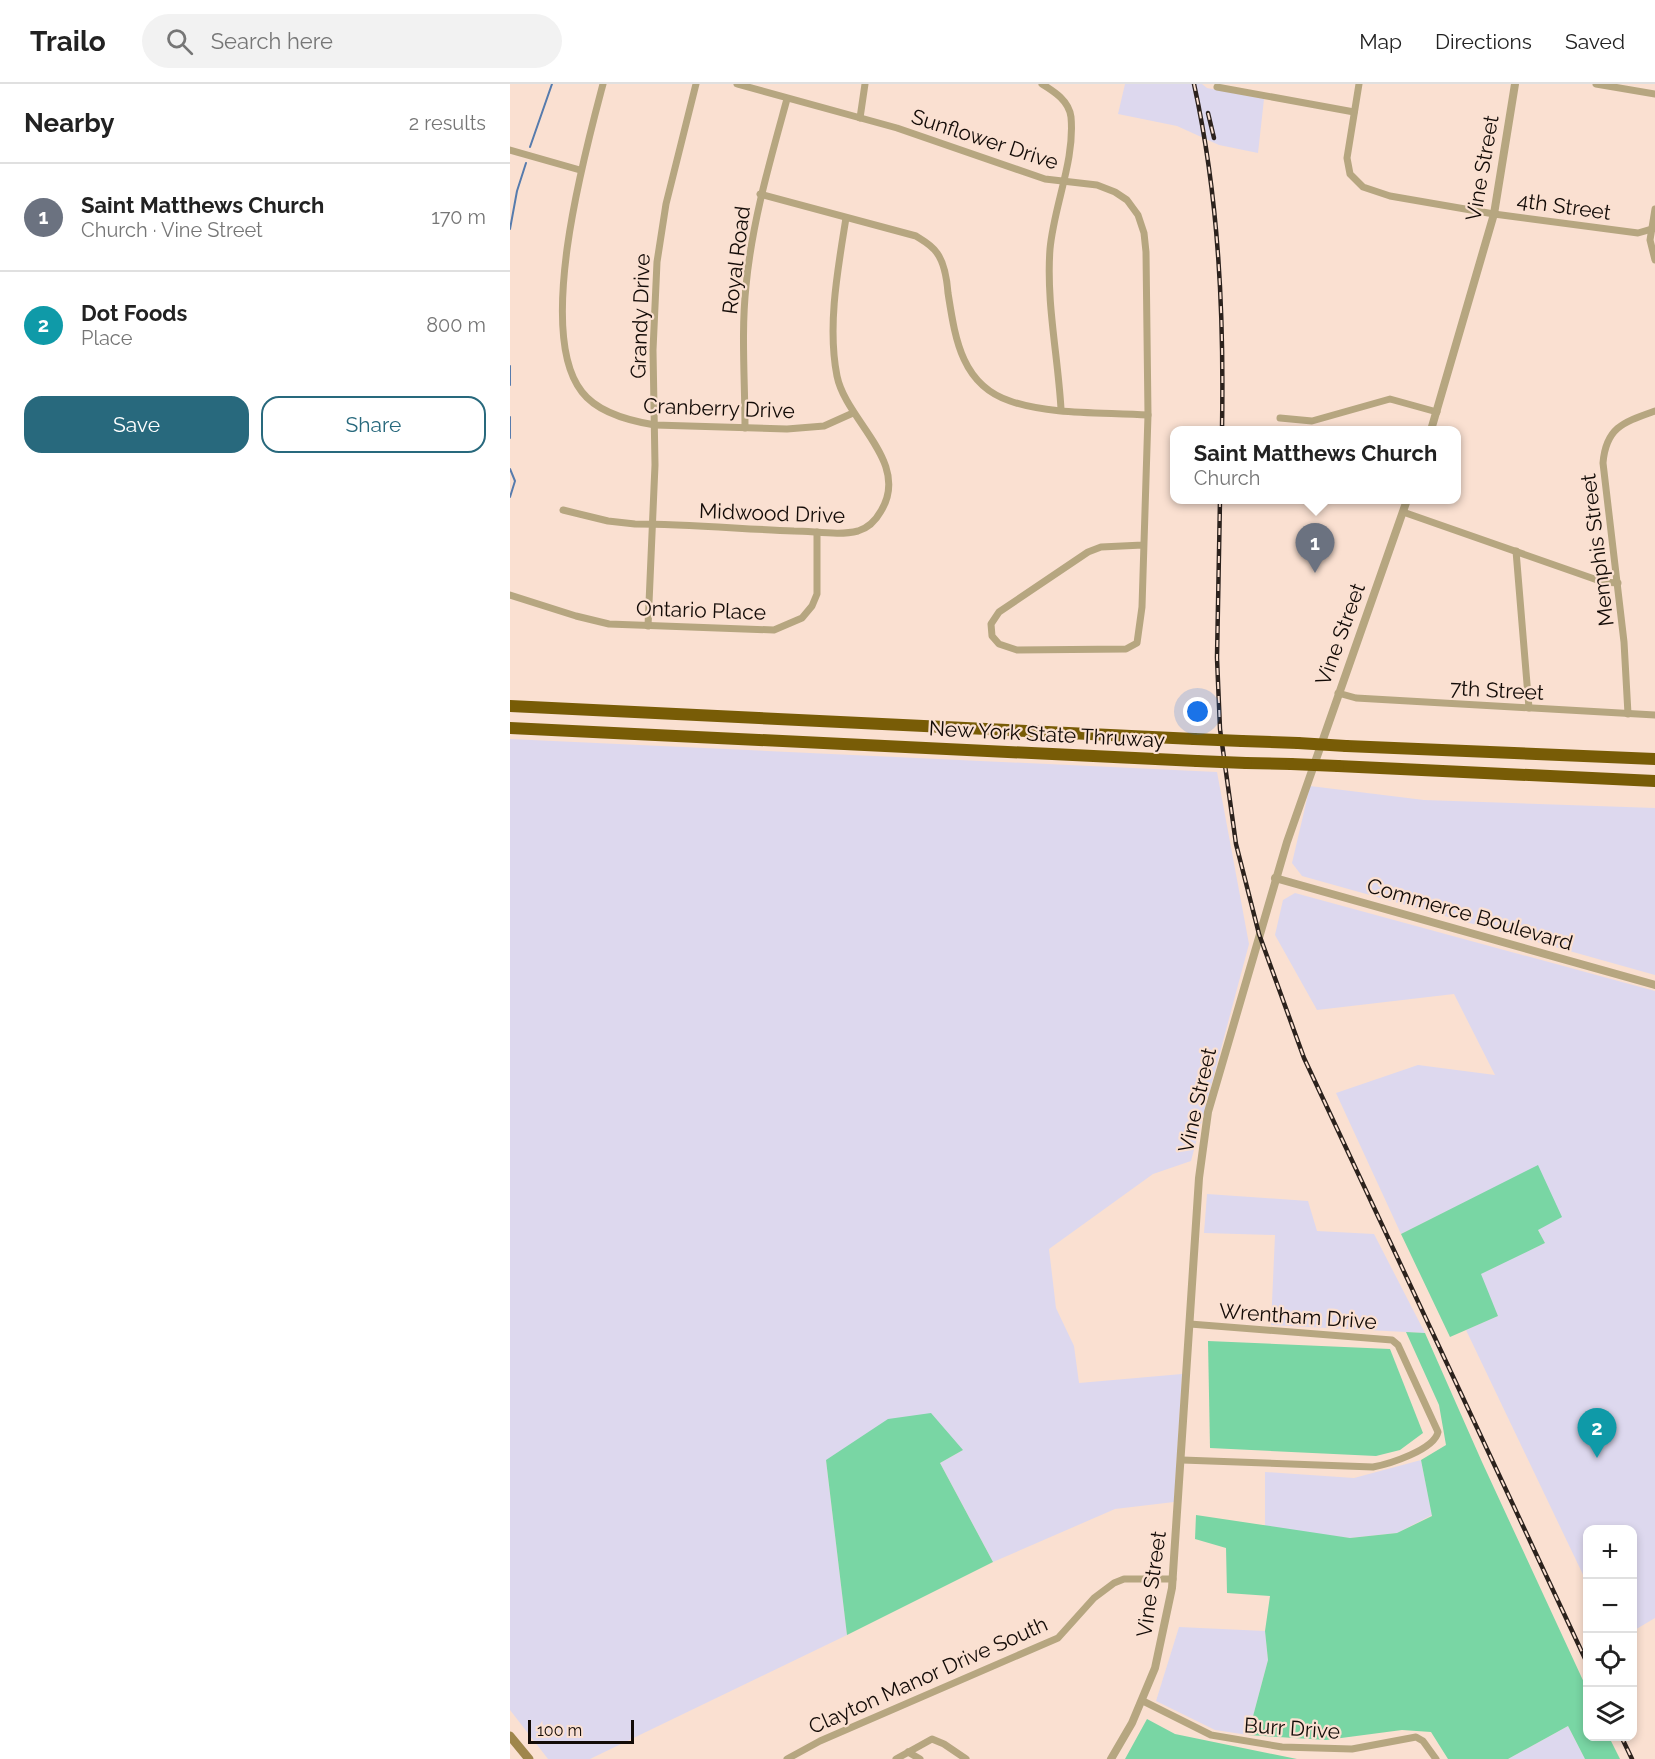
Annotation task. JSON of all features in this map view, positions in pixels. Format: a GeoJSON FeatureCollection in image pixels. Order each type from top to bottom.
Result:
{"type":"FeatureCollection","features":[{"type":"Feature","properties":{"kind":"highway","name":"New York State Thruway"},"geometry":{"type":"LineString","coordinates":[[510,706],[1655,759]]}},
{"type":"Feature","properties":{"kind":"highway","name":"New York State Thruway"},"geometry":{"type":"LineString","coordinates":[[510,728],[1655,781]]}},
{"type":"Feature","properties":{"kind":"main road"},"geometry":{"type":"LineString","coordinates":[[510,1736],[529,1759]]}},
{"type":"Feature","properties":{"kind":"street","name":"Cranberry Drive"},"geometry":{"type":"LineString","coordinates":[[603,84],[580,170],[571,215],[564,303],[564,343],[569,369],[579,388],[594,403],[634,422],[655,425],[788,429],[824,426],[853,413]]}},
{"type":"Feature","properties":{"kind":"street","name":"Grandy Drive"},"geometry":{"type":"LineString","coordinates":[[648,626],[655,425],[653,350],[657,262],[666,204],[696,84]]}},
{"type":"Feature","properties":{"kind":"street","name":"Sunflower Drive"},"geometry":{"type":"LineString","coordinates":[[737,84],[860,118],[1045,178],[1097,185],[1115,192],[1126,200],[1138,215],[1144,233],[1147,270],[1148,415],[1140,634],[1137,643],[1130,648],[1017,650],[999,644],[992,636],[991,624],[999,612],[1081,556],[1101,548],[1143,545]]}},
{"type":"Feature","properties":{"kind":"street"},"geometry":{"type":"LineString","coordinates":[[860,118],[866,84]]}},
{"type":"Feature","properties":{"kind":"street"},"geometry":{"type":"LineString","coordinates":[[1042,84],[1064,100],[1071,115],[1067,165],[1050,246],[1048,282],[1061,409]]}},
{"type":"Feature","properties":{"kind":"street"},"geometry":{"type":"LineString","coordinates":[[1217,87],[1354,112],[1359,84]]}},
{"type":"Feature","properties":{"kind":"street","name":"Vine Street"},"geometry":{"type":"LineString","coordinates":[[1432,426],[1494,214],[1515,84]]}},
{"type":"Feature","properties":{"kind":"street"},"geometry":{"type":"LineString","coordinates":[[1596,84],[1655,94]]}},
{"type":"Feature","properties":{"kind":"street","name":"Royal Road"},"geometry":{"type":"LineString","coordinates":[[745,428],[745,289],[760,194],[787,99]]}},
{"type":"Feature","properties":{"kind":"street","name":"4th Street"},"geometry":{"type":"LineString","coordinates":[[1354,112],[1347,168],[1363,187],[1390,196],[1494,214],[1638,233],[1653,228]]}},
{"type":"Feature","properties":{"kind":"street"},"geometry":{"type":"LineString","coordinates":[[510,150],[580,170]]}},
{"type":"Feature","properties":{"kind":"street"},"geometry":{"type":"LineString","coordinates":[[760,194],[916,236],[928,243],[938,253],[944,268],[959,352],[971,374],[980,384],[1009,401],[1061,409],[1148,415]]}},
{"type":"Feature","properties":{"kind":"street"},"geometry":{"type":"LineString","coordinates":[[1655,209],[1650,240],[1655,260]]}},
{"type":"Feature","properties":{"kind":"street","name":"Midwood Drive"},"geometry":{"type":"LineString","coordinates":[[563,510],[608,521],[652,524],[817,532],[860,530],[869,526],[886,504],[889,488],[887,470],[879,451],[842,393],[835,358],[835,303],[846,218]]}},
{"type":"Feature","properties":{"kind":"street"},"geometry":{"type":"LineString","coordinates":[[1280,418],[1312,421],[1390,399],[1437,412]]}},
{"type":"Feature","properties":{"kind":"street","name":"Memphis Street"},"geometry":{"type":"LineString","coordinates":[[1628,714],[1618,583],[1602,463],[1604,446],[1609,436],[1624,423],[1655,411]]}},
{"type":"Feature","properties":{"kind":"street","name":"Vine Street"},"geometry":{"type":"LineString","coordinates":[[1111,1759],[1143,1701],[1162,1644],[1173,1579],[1199,1178],[1208,1113],[1275,878],[1406,504]]}},
{"type":"Feature","properties":{"kind":"street"},"geometry":{"type":"LineString","coordinates":[[1403,512],[1603,582],[1618,583]]}},
{"type":"Feature","properties":{"kind":"street","name":"Ontario Place"},"geometry":{"type":"LineString","coordinates":[[510,595],[609,624],[774,630],[802,618],[818,594],[817,532]]}},
{"type":"Feature","properties":{"kind":"street"},"geometry":{"type":"LineString","coordinates":[[1516,551],[1529,708]]}},
{"type":"Feature","properties":{"kind":"street","name":"7th Street"},"geometry":{"type":"LineString","coordinates":[[1338,693],[1356,698],[1655,715]]}},
{"type":"Feature","properties":{"kind":"street","name":"Commerce Boulevard"},"geometry":{"type":"LineString","coordinates":[[1275,878],[1655,985]]}},
{"type":"Feature","properties":{"kind":"street","name":"Wrentham Drive"},"geometry":{"type":"LineString","coordinates":[[1182,1460],[1373,1467],[1395,1462],[1432,1443],[1438,1432],[1398,1346],[1392,1340],[1190,1324]]}},
{"type":"Feature","properties":{"kind":"street","name":"Clayton Manor Drive South"},"geometry":{"type":"LineString","coordinates":[[787,1759],[820,1741],[1058,1638],[1094,1598],[1114,1583],[1124,1579],[1173,1579]]}},
{"type":"Feature","properties":{"kind":"street","name":"Burr Drive"},"geometry":{"type":"LineString","coordinates":[[1143,1701],[1179,1721],[1224,1739],[1282,1747],[1352,1749],[1416,1737],[1423,1741],[1436,1759]]}},
{"type":"Feature","properties":{"kind":"street"},"geometry":{"type":"LineString","coordinates":[[896,1759],[934,1739],[966,1759]]}},
{"type":"Feature","properties":{"kind":"street"},"geometry":{"type":"LineString","coordinates":[[908,1752],[920,1759]]}},
{"type":"Feature","properties":{"kind":"shaded area"},"geometry":{"type":"Polygon","coordinates":[[[1125,84],[1202,84],[1207,88],[1264,99],[1258,153],[1219,145],[1177,126],[1118,114],[1125,84]]]}},
{"type":"Feature","properties":{"kind":"shaded area"},"geometry":{"type":"Polygon","coordinates":[[[510,739],[1217,772],[1249,944],[1191,1161],[1153,1174],[1049,1249],[1056,1308],[1074,1346],[1079,1383],[1182,1374],[1174,1502],[1115,1509],[993,1562],[940,1463],[963,1450],[826,1460],[847,1635],[590,1759],[548,1759],[510,1710],[510,739]]]}},
{"type":"Feature","properties":{"kind":"shaded area"},"geometry":{"type":"Polygon","coordinates":[[[1310,786],[1424,800],[1655,808],[1655,975],[1302,876],[1292,863],[1310,786]]]}},
{"type":"Feature","properties":{"kind":"shaded area"},"geometry":{"type":"Polygon","coordinates":[[[1295,893],[1655,991],[1655,1618],[1637,1629],[1637,1525],[1583,1525],[1583,1575],[1466,1330],[1498,1316],[1480,1274],[1545,1243],[1538,1230],[1538,1166],[1401,1234],[1336,1093],[1418,1065],[1495,1075],[1454,994],[1317,1010],[1275,935],[1283,900],[1295,893]]]}},
{"type":"Feature","properties":{"kind":"shaded area"},"geometry":{"type":"Polygon","coordinates":[[[1207,1194],[1308,1201],[1317,1231],[1374,1234],[1425,1333],[1271,1325],[1275,1235],[1204,1233],[1207,1194]]]}},
{"type":"Feature","properties":{"kind":"shaded area"},"geometry":{"type":"Polygon","coordinates":[[[1421,1460],[1432,1515],[1397,1533],[1350,1538],[1265,1528],[1265,1472],[1354,1478],[1421,1460]]]}},
{"type":"Feature","properties":{"kind":"shaded area"},"geometry":{"type":"Polygon","coordinates":[[[1179,1627],[1265,1631],[1268,1660],[1248,1735],[1215,1730],[1156,1701],[1179,1627]]]}},
{"type":"Feature","properties":{"kind":"shaded area"},"geometry":{"type":"Polygon","coordinates":[[[1568,1726],[1585,1759],[1508,1759],[1568,1726]]]}},
{"type":"Feature","properties":{"kind":"green space"},"geometry":{"type":"Polygon","coordinates":[[[1538,1165],[1562,1217],[1538,1230],[1545,1243],[1481,1274],[1498,1316],[1450,1337],[1401,1234],[1538,1165]]]}},
{"type":"Feature","properties":{"kind":"green space"},"geometry":{"type":"Polygon","coordinates":[[[1406,1332],[1425,1333],[1583,1680],[1583,1741],[1611,1741],[1620,1759],[1585,1759],[1568,1726],[1508,1759],[1448,1759],[1431,1732],[1402,1730],[1326,1740],[1248,1735],[1268,1660],[1265,1631],[1270,1596],[1227,1593],[1226,1548],[1195,1539],[1196,1515],[1350,1538],[1397,1533],[1432,1516],[1421,1460],[1446,1445],[1439,1405],[1406,1332]]]}},
{"type":"Feature","properties":{"kind":"green space"},"geometry":{"type":"Polygon","coordinates":[[[1208,1341],[1390,1349],[1423,1433],[1400,1450],[1376,1456],[1210,1448],[1208,1341]]]}},
{"type":"Feature","properties":{"kind":"green space"},"geometry":{"type":"Polygon","coordinates":[[[931,1413],[963,1450],[940,1463],[993,1562],[847,1635],[826,1460],[888,1419],[931,1413]]]}},
{"type":"Feature","properties":{"kind":"green space"},"geometry":{"type":"Polygon","coordinates":[[[1147,1719],[1175,1734],[1297,1759],[1125,1759],[1147,1719]]]}},
{"type":"Feature","properties":{"kind":"waterway"},"geometry":{"type":"LineString","coordinates":[[530,147],[552,84]]}},
{"type":"Feature","properties":{"kind":"waterway"},"geometry":{"type":"LineString","coordinates":[[510,229],[517,191],[526,163]]}},
{"type":"Feature","properties":{"kind":"waterway"},"geometry":{"type":"LineString","coordinates":[[510,366],[510,385]]}},
{"type":"Feature","properties":{"kind":"waterway"},"geometry":{"type":"LineString","coordinates":[[510,417],[510,438]]}},
{"type":"Feature","properties":{"kind":"waterway"},"geometry":{"type":"LineString","coordinates":[[510,469],[515,481],[510,497]]}},
{"type":"Feature","properties":{"kind":"railway"},"geometry":{"type":"LineString","coordinates":[[1194,84],[1209,170],[1218,256],[1221,300],[1222,426]]}},
{"type":"Feature","properties":{"kind":"railway"},"geometry":{"type":"LineString","coordinates":[[1208,113],[1214,138]]}},
{"type":"Feature","properties":{"kind":"railway"},"geometry":{"type":"LineString","coordinates":[[1220,504],[1217,658],[1220,729],[1236,844],[1259,934],[1304,1058],[1583,1654]]}},
{"type":"Feature","properties":{"kind":"railway"},"geometry":{"type":"LineString","coordinates":[[1623,1741],[1632,1759]]}},
{"type":"Feature","properties":{"kind":"place","name":"Saint Matthews Church"},"geometry":{"type":"Point","coordinates":[1315,573]}},
{"type":"Feature","properties":{"kind":"place","name":"Dot Foods"},"geometry":{"type":"Point","coordinates":[1597,1458]}}]}
